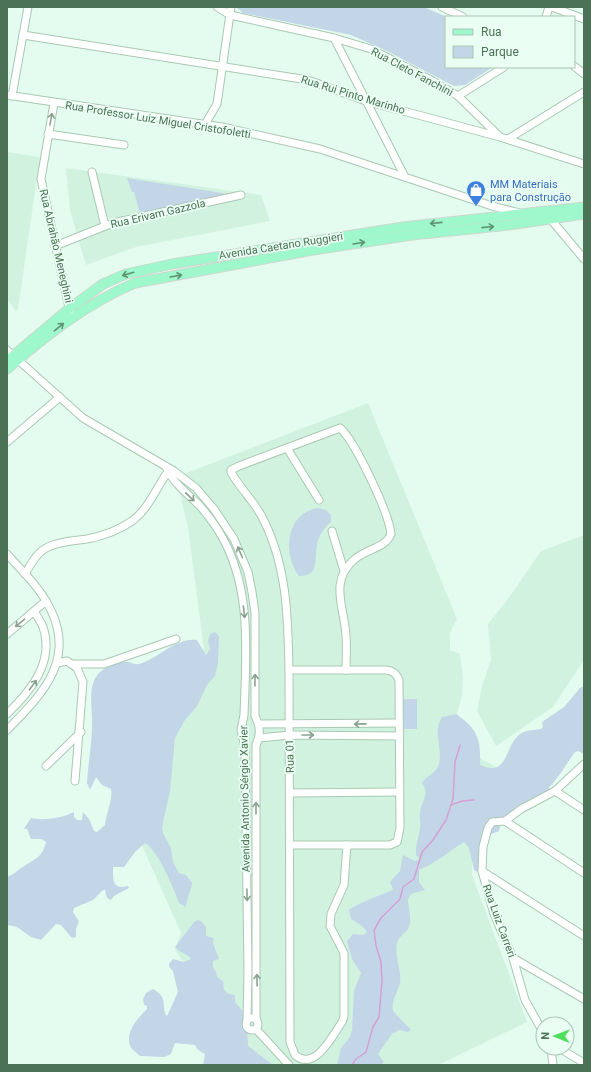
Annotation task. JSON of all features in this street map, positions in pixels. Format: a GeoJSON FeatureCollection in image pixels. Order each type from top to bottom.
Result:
{"type":"FeatureCollection","features":[{"type":"Feature","properties":{"kind":"main road","name":"Avenida Caetano Ruggieri"},"geometry":{"type":"LineString","coordinates":[[11,356],[113,292],[135,283],[328,248],[412,235],[509,225],[547,214],[584,207]]}},
{"type":"Feature","properties":{"kind":"main road","name":"Avenida Caetano Ruggieri"},"geometry":{"type":"LineString","coordinates":[[7,370],[11,356],[70,308],[103,284],[126,274],[172,264],[403,227],[525,214],[584,214]]}},
{"type":"Feature","properties":{"kind":"street"},"geometry":{"type":"LineString","coordinates":[[10,96],[28,7]]}},
{"type":"Feature","properties":{"kind":"street","name":"Rua Cleto Fanchini"},"geometry":{"type":"LineString","coordinates":[[217,7],[230,15],[334,38],[371,49],[433,81],[458,96],[500,137]]}},
{"type":"Feature","properties":{"kind":"street"},"geometry":{"type":"LineString","coordinates":[[204,126],[217,104],[231,7]]}},
{"type":"Feature","properties":{"kind":"street"},"geometry":{"type":"LineString","coordinates":[[442,7],[461,16]]}},
{"type":"Feature","properties":{"kind":"street"},"geometry":{"type":"LineString","coordinates":[[550,7],[584,19]]}},
{"type":"Feature","properties":{"kind":"street","name":"Rua Rui Pinto Marinho"},"geometry":{"type":"LineString","coordinates":[[23,35],[308,80],[366,101],[508,139],[584,164]]}},
{"type":"Feature","properties":{"kind":"street"},"geometry":{"type":"LineString","coordinates":[[334,38],[405,177]]}},
{"type":"Feature","properties":{"kind":"street"},"geometry":{"type":"LineString","coordinates":[[575,67],[584,74]]}},
{"type":"Feature","properties":{"kind":"street"},"geometry":{"type":"LineString","coordinates":[[458,96],[502,68]]}},
{"type":"Feature","properties":{"kind":"street"},"geometry":{"type":"LineString","coordinates":[[508,139],[584,92]]}},
{"type":"Feature","properties":{"kind":"street","name":"Rua Professor Luiz Miguel Cristofoletti"},"geometry":{"type":"LineString","coordinates":[[10,96],[204,126],[222,127],[320,149],[492,206],[525,214]]}},
{"type":"Feature","properties":{"kind":"street","name":"Rua Abrahão Meneghini"},"geometry":{"type":"LineString","coordinates":[[54,103],[41,179],[71,318]]}},
{"type":"Feature","properties":{"kind":"street"},"geometry":{"type":"LineString","coordinates":[[48,134],[124,145]]}},
{"type":"Feature","properties":{"kind":"street"},"geometry":{"type":"LineString","coordinates":[[92,172],[105,226]]}},
{"type":"Feature","properties":{"kind":"street","name":"Rua Erivam Gazzola"},"geometry":{"type":"LineString","coordinates":[[55,246],[113,223],[240,195]]}},
{"type":"Feature","properties":{"kind":"street","name":"Rua Professor Luiz Miguel Cristofoletti"},"geometry":{"type":"LineString","coordinates":[[492,206],[503,216],[509,225]]}},
{"type":"Feature","properties":{"kind":"street"},"geometry":{"type":"LineString","coordinates":[[547,214],[584,259]]}},
{"type":"Feature","properties":{"kind":"street"},"geometry":{"type":"LineString","coordinates":[[11,356],[83,418],[168,469],[149,502],[134,520],[116,530],[89,538],[61,542],[47,547],[36,557],[25,574]]}},
{"type":"Feature","properties":{"kind":"street"},"geometry":{"type":"LineString","coordinates":[[7,442],[60,397]]}},
{"type":"Feature","properties":{"kind":"street"},"geometry":{"type":"LineString","coordinates":[[319,500],[287,448],[340,428],[361,460],[391,529],[390,538],[384,544],[355,559],[344,571],[339,588],[340,608],[344,620],[346,636],[346,670]]}},
{"type":"Feature","properties":{"kind":"street","name":"Rua 01"},"geometry":{"type":"LineString","coordinates":[[287,448],[231,470],[231,473],[260,515],[274,545],[285,584],[288,620],[290,725],[290,1042],[293,1051],[299,1058],[309,1060],[318,1055],[336,1031],[344,1017],[345,958],[330,926],[331,914],[344,885],[346,845]]}},
{"type":"Feature","properties":{"kind":"street","name":"Avenida Antonio Sérgio Xavier"},"geometry":{"type":"LineString","coordinates":[[168,469],[218,531],[233,560],[241,588],[245,620],[244,715],[241,730],[245,746],[248,970],[246,1021]]}},
{"type":"Feature","properties":{"kind":"street","name":"Avenida Antonio Sérgio Xavier"},"geometry":{"type":"LineString","coordinates":[[168,469],[196,488],[214,509],[234,539],[248,572],[255,613],[255,716],[260,724],[258,741],[256,1020]]}},
{"type":"Feature","properties":{"kind":"street"},"geometry":{"type":"LineString","coordinates":[[332,531],[344,571]]}},
{"type":"Feature","properties":{"kind":"street"},"geometry":{"type":"LineString","coordinates":[[7,554],[46,601],[57,625],[60,649],[58,663],[39,697],[7,730]]}},
{"type":"Feature","properties":{"kind":"street"},"geometry":{"type":"LineString","coordinates":[[7,634],[46,601]]}},
{"type":"Feature","properties":{"kind":"street"},"geometry":{"type":"LineString","coordinates":[[7,714],[36,683],[42,668],[46,651],[46,638],[43,626],[34,611]]}},
{"type":"Feature","properties":{"kind":"street"},"geometry":{"type":"LineString","coordinates":[[71,664],[104,664],[176,639]]}},
{"type":"Feature","properties":{"kind":"street"},"geometry":{"type":"LineString","coordinates":[[58,663],[67,661],[71,664],[81,674],[83,682],[81,732],[76,781]]}},
{"type":"Feature","properties":{"kind":"street"},"geometry":{"type":"LineString","coordinates":[[289,670],[386,670],[395,673],[399,680],[398,792],[400,833],[397,842],[390,845],[290,845]]}},
{"type":"Feature","properties":{"kind":"street"},"geometry":{"type":"LineString","coordinates":[[244,715],[255,716]]}},
{"type":"Feature","properties":{"kind":"street"},"geometry":{"type":"LineString","coordinates":[[260,724],[290,725],[399,723]]}},
{"type":"Feature","properties":{"kind":"street"},"geometry":{"type":"LineString","coordinates":[[46,766],[81,732]]}},
{"type":"Feature","properties":{"kind":"street"},"geometry":{"type":"LineString","coordinates":[[245,746],[258,741],[290,735],[399,736]]}},
{"type":"Feature","properties":{"kind":"street","name":"Rua Luiz Carreri"},"geometry":{"type":"LineString","coordinates":[[535,1018],[525,1000],[512,958],[494,914],[482,871],[483,847],[488,828],[492,822],[505,821],[521,809],[555,791],[584,764]]}},
{"type":"Feature","properties":{"kind":"street"},"geometry":{"type":"LineString","coordinates":[[555,791],[584,810]]}},
{"type":"Feature","properties":{"kind":"street"},"geometry":{"type":"LineString","coordinates":[[290,793],[398,792]]}},
{"type":"Feature","properties":{"kind":"street"},"geometry":{"type":"LineString","coordinates":[[505,821],[584,873]]}},
{"type":"Feature","properties":{"kind":"street"},"geometry":{"type":"LineString","coordinates":[[482,871],[584,936]]}},
{"type":"Feature","properties":{"kind":"street"},"geometry":{"type":"LineString","coordinates":[[512,958],[584,999]]}},
{"type":"Feature","properties":{"kind":"street"},"geometry":{"type":"LineString","coordinates":[[252,1018],[256,1020],[258,1026],[256,1029],[251,1030],[247,1028],[246,1021],[252,1018]]}},
{"type":"Feature","properties":{"kind":"street"},"geometry":{"type":"LineString","coordinates":[[256,1029],[289,1065]]}},
{"type":"Feature","properties":{"kind":"street"},"geometry":{"type":"LineString","coordinates":[[572,1056],[584,1063]]}},
{"type":"Feature","properties":{"kind":"shaded area"},"geometry":{"type":"Polygon","coordinates":[[[7,152],[40,157],[18,309],[16,311],[7,299],[7,152]]]}},
{"type":"Feature","properties":{"kind":"shaded area"},"geometry":{"type":"Polygon","coordinates":[[[66,168],[261,195],[270,221],[136,247],[86,265],[70,210],[66,168]]]}},
{"type":"Feature","properties":{"kind":"shaded area"},"geometry":{"type":"Polygon","coordinates":[[[368,403],[457,619],[450,633],[450,650],[460,654],[463,677],[462,695],[457,714],[473,755],[509,773],[472,840],[472,875],[527,1022],[438,1065],[260,1065],[233,1036],[175,950],[181,933],[136,832],[183,669],[204,649],[188,528],[176,477],[368,403]]]}},
{"type":"Feature","properties":{"kind":"shaded area"},"geometry":{"type":"Polygon","coordinates":[[[584,535],[584,660],[553,707],[496,746],[477,711],[482,686],[491,660],[488,624],[508,599],[541,551],[584,535]]]}},
{"type":"Feature","properties":{"kind":"green space"},"geometry":{"type":"Polygon","coordinates":[[[236,7],[424,7],[445,16],[445,68],[491,68],[465,85],[454,86],[385,50],[351,35],[243,13],[236,7]]]}},
{"type":"Feature","properties":{"kind":"green space"},"geometry":{"type":"Polygon","coordinates":[[[127,178],[235,195],[140,214],[134,192],[132,192],[127,178]]]}},
{"type":"Feature","properties":{"kind":"green space"},"geometry":{"type":"Polygon","coordinates":[[[318,508],[326,510],[331,515],[331,522],[320,535],[313,570],[306,575],[299,576],[290,556],[290,535],[293,526],[299,518],[307,511],[318,508]]]}},
{"type":"Feature","properties":{"kind":"green space"},"geometry":{"type":"Polygon","coordinates":[[[215,632],[219,636],[218,663],[215,676],[207,685],[197,706],[185,720],[175,738],[170,791],[162,827],[163,833],[171,848],[173,862],[179,873],[186,875],[192,883],[186,907],[179,903],[160,861],[150,847],[145,843],[135,852],[124,867],[113,867],[114,883],[119,887],[128,886],[129,888],[114,896],[111,900],[107,898],[105,890],[103,890],[93,900],[74,908],[73,912],[79,921],[76,929],[76,937],[72,938],[61,925],[56,924],[41,940],[31,937],[17,927],[8,925],[7,877],[38,857],[43,851],[46,842],[42,839],[31,839],[27,829],[24,829],[31,818],[53,818],[74,812],[74,817],[77,820],[82,820],[83,812],[89,819],[94,831],[97,832],[105,825],[111,798],[111,789],[102,785],[96,777],[90,790],[87,783],[92,732],[91,695],[94,680],[98,674],[114,664],[128,662],[136,664],[142,663],[177,643],[184,641],[197,640],[206,655],[210,649],[208,641],[210,634],[215,632]]]}},
{"type":"Feature","properties":{"kind":"green space"},"geometry":{"type":"Polygon","coordinates":[[[584,686],[584,754],[578,751],[575,752],[552,785],[549,787],[551,794],[521,814],[502,819],[499,831],[489,835],[486,838],[487,857],[479,873],[474,870],[469,848],[464,842],[436,861],[419,870],[419,882],[425,890],[411,894],[408,899],[410,922],[408,929],[400,937],[396,948],[400,983],[393,1007],[394,1012],[411,1030],[408,1032],[399,1030],[392,1034],[378,1054],[384,1062],[381,1065],[337,1065],[341,1048],[350,1037],[352,1030],[354,991],[361,973],[352,959],[347,941],[353,934],[363,935],[367,932],[362,926],[351,919],[349,910],[363,902],[393,890],[390,882],[400,871],[403,855],[415,861],[420,859],[416,855],[416,852],[420,831],[420,812],[425,797],[425,790],[422,783],[436,770],[439,764],[440,752],[438,729],[442,717],[456,714],[463,719],[474,730],[477,736],[480,749],[480,765],[489,768],[496,767],[505,759],[515,739],[520,734],[527,731],[541,729],[543,727],[542,722],[564,707],[580,688],[584,686]]]}},
{"type":"Feature","properties":{"kind":"green space"},"geometry":{"type":"Polygon","coordinates":[[[403,699],[417,699],[417,729],[404,729],[403,699]]]}},
{"type":"Feature","properties":{"kind":"green space"},"geometry":{"type":"Polygon","coordinates":[[[198,920],[201,921],[206,927],[206,936],[214,938],[213,943],[219,959],[213,961],[213,967],[217,977],[223,981],[224,990],[229,994],[235,995],[235,1002],[247,1016],[248,1046],[273,1065],[203,1065],[205,1054],[198,1050],[195,1045],[175,1043],[171,1054],[164,1057],[140,1056],[131,1048],[129,1042],[130,1032],[139,1017],[147,1009],[147,1006],[144,1005],[143,999],[146,993],[153,989],[158,992],[163,999],[164,1010],[167,1016],[178,992],[173,971],[169,967],[169,964],[173,959],[184,962],[191,959],[175,947],[194,922],[198,920]]]}},
{"type":"Feature","properties":{"kind":"waterway"},"geometry":{"type":"LineString","coordinates":[[352,1065],[356,1059],[366,1052],[373,1027],[379,1017],[382,981],[381,962],[376,946],[374,930],[381,918],[400,899],[403,887],[414,879],[422,852],[433,840],[446,820],[453,799],[455,762],[460,745]]}},
{"type":"Feature","properties":{"kind":"waterway"},"geometry":{"type":"LineString","coordinates":[[451,805],[462,801],[474,800]]}},
{"type":"Feature","properties":{"kind":"place","name":"MM Materiais para Construção"},"geometry":{"type":"Point","coordinates":[476,207]}}]}
